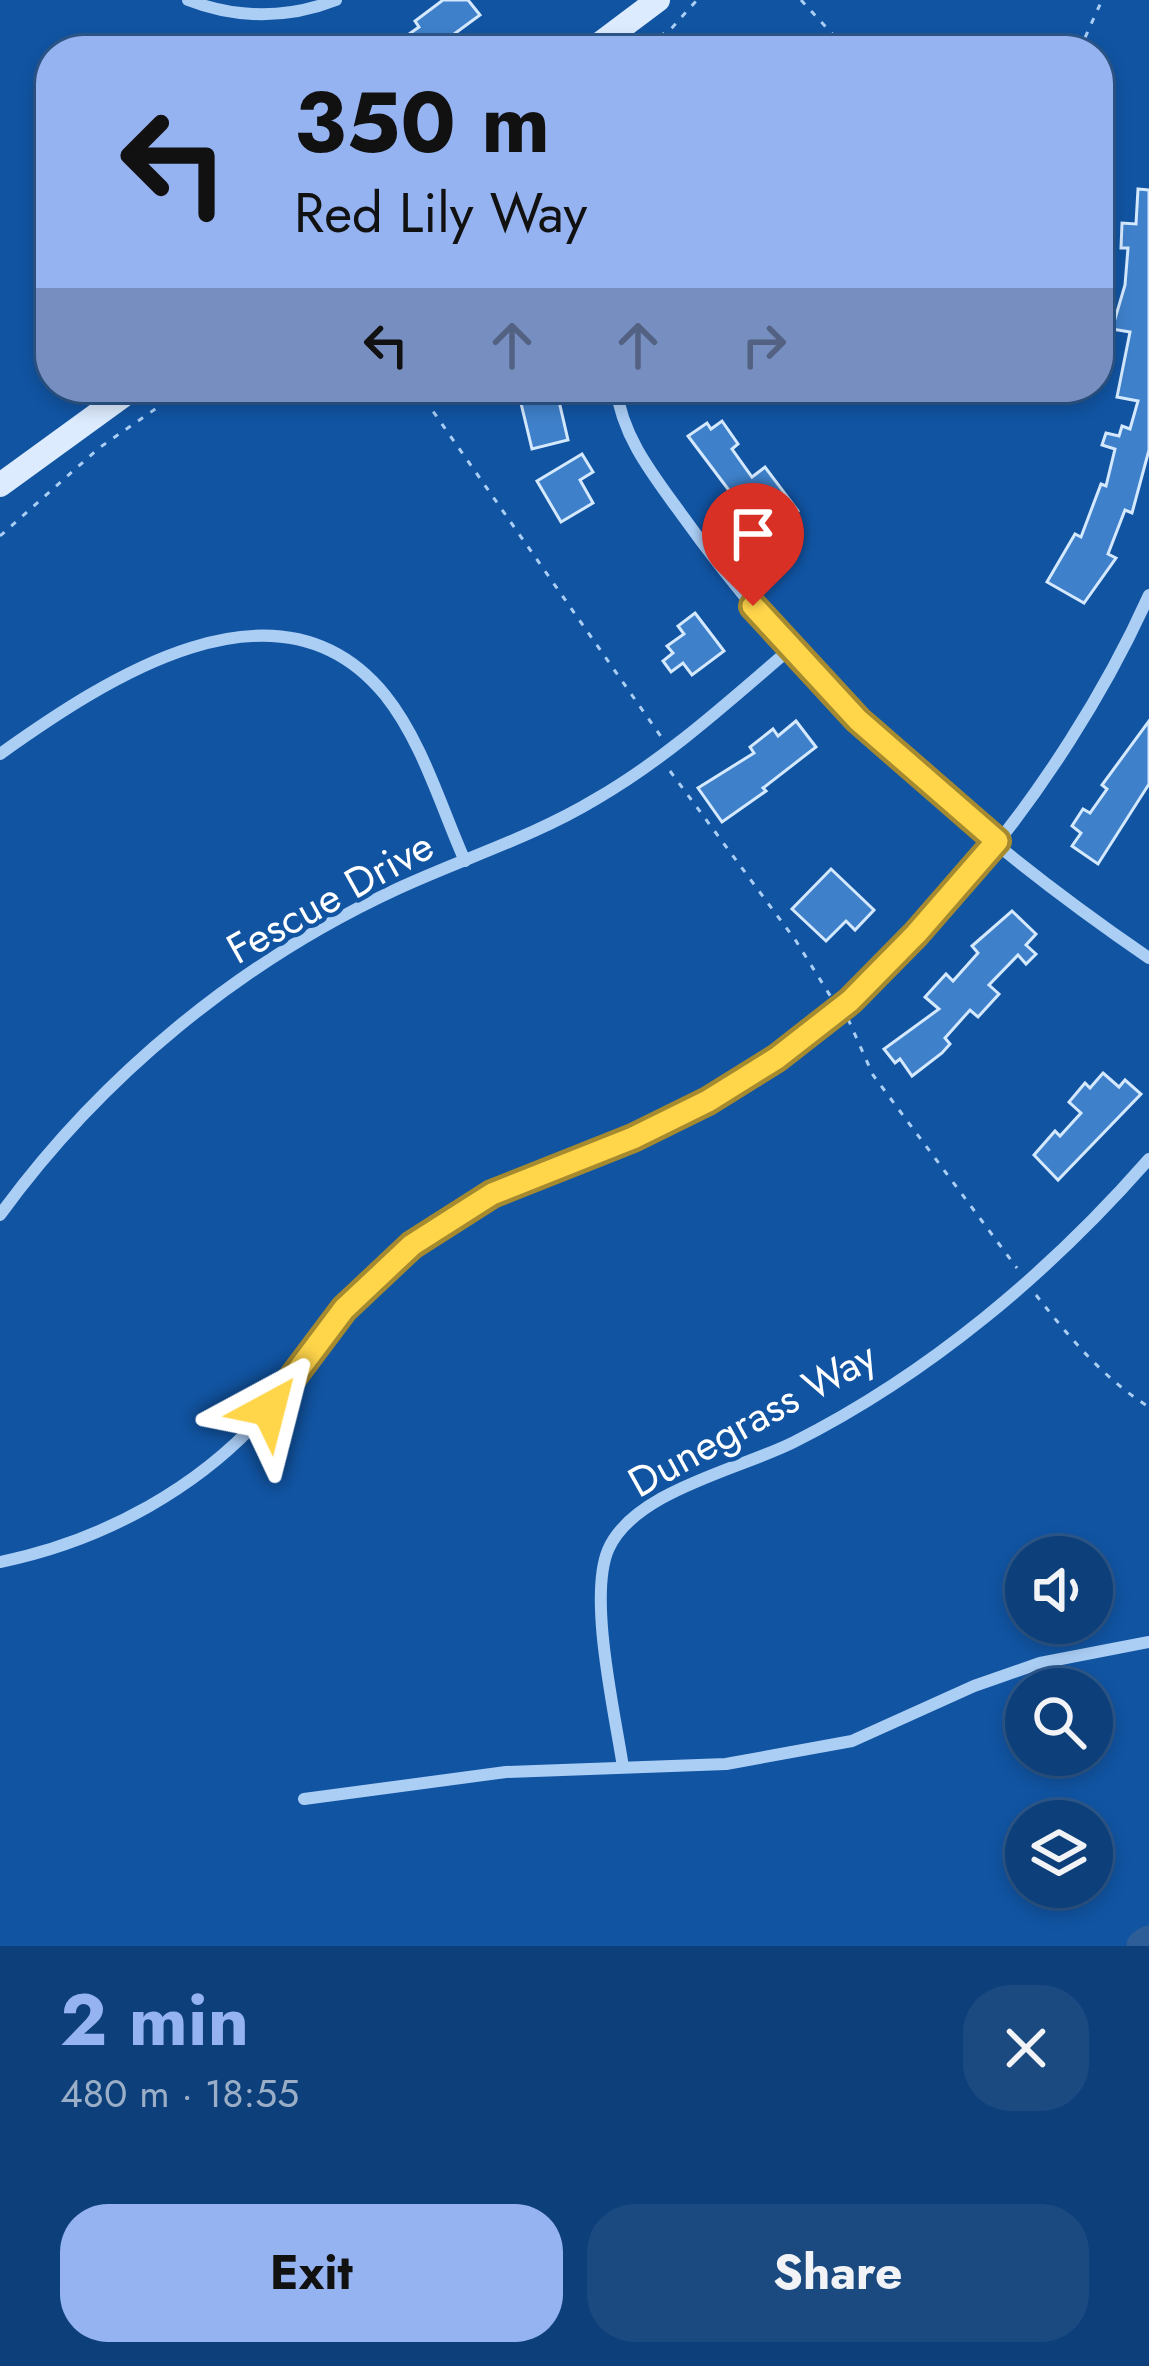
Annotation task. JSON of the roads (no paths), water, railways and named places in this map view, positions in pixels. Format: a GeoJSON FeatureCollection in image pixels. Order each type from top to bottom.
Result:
{"type":"FeatureCollection","features":[{"type":"Feature","properties":{"kind":"street"},"geometry":{"type":"LineString","coordinates":[[188,0],[221,11],[269,15],[336,0]]}},
{"type":"Feature","properties":{"kind":"street"},"geometry":{"type":"LineString","coordinates":[[610,36],[658,0]]}},
{"type":"Feature","properties":{"kind":"street"},"geometry":{"type":"LineString","coordinates":[[0,485],[114,402]]}},
{"type":"Feature","properties":{"kind":"street"},"geometry":{"type":"LineString","coordinates":[[619,402],[642,459],[790,650],[895,755],[1149,958]]}},
{"type":"Feature","properties":{"kind":"street"},"geometry":{"type":"LineString","coordinates":[[0,1562],[101,1530],[199,1474],[269,1409],[344,1309],[384,1269],[449,1218],[518,1181],[633,1138],[708,1101],[777,1058],[840,1009],[916,934],[997,841],[1073,740],[1149,595]]}},
{"type":"Feature","properties":{"kind":"street"},"geometry":{"type":"LineString","coordinates":[[0,754],[96,692],[193,648],[244,634],[302,640],[340,656],[384,695],[404,724],[465,861]]}},
{"type":"Feature","properties":{"kind":"street","name":"Fescue Drive"},"geometry":{"type":"LineString","coordinates":[[0,1214],[95,1102],[180,1026],[320,930],[397,889],[567,816],[665,753],[790,650]]}},
{"type":"Feature","properties":{"kind":"street","name":"Dunegrass Way"},"geometry":{"type":"LineString","coordinates":[[623,1767],[601,1586],[609,1548],[632,1521],[663,1495],[772,1453],[848,1415],[1025,1282],[1099,1216],[1149,1159]]}},
{"type":"Feature","properties":{"kind":"street"},"geometry":{"type":"LineString","coordinates":[[304,1799],[506,1772],[726,1764],[852,1741],[974,1685],[1040,1663],[1149,1642]]}},
{"type":"Feature","properties":{"kind":"waterway"},"geometry":{"type":"LineString","coordinates":[[1143,1946],[1149,1942]]}}]}
